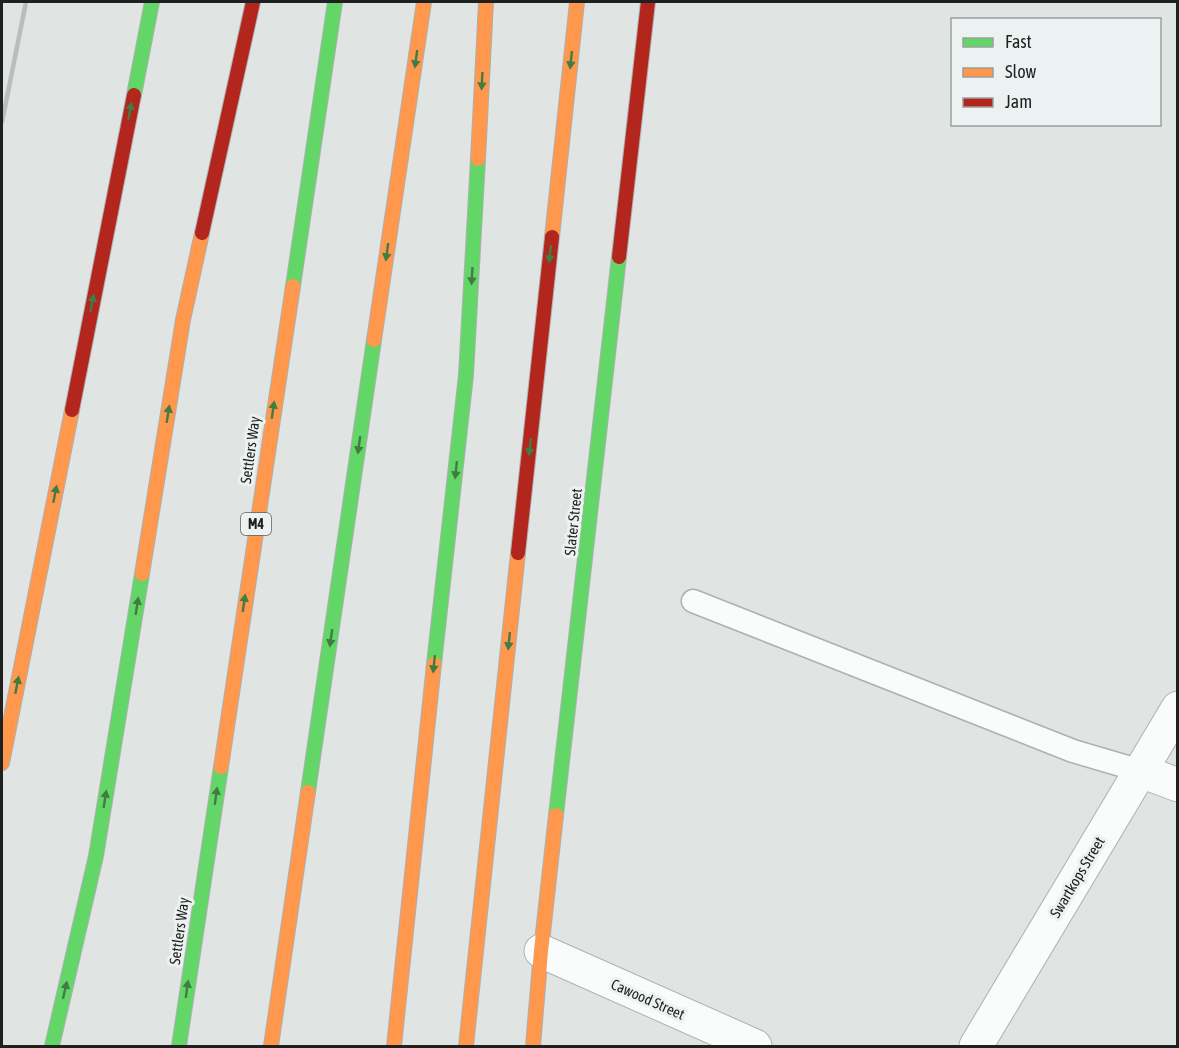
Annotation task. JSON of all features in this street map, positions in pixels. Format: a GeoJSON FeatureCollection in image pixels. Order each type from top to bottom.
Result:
{"type":"FeatureCollection","features":[{"type":"Feature","properties":{"kind":"main road"},"geometry":{"type":"LineString","coordinates":[[2,763],[152,2]]}},
{"type":"Feature","properties":{"kind":"main road"},"geometry":{"type":"LineString","coordinates":[[52,1047],[96,856],[183,320],[253,2]]}},
{"type":"Feature","properties":{"kind":"main road","name":"Settlers Way"},"geometry":{"type":"LineString","coordinates":[[179,1047],[335,2]]}},
{"type":"Feature","properties":{"kind":"main road"},"geometry":{"type":"LineString","coordinates":[[271,1047],[424,2]]}},
{"type":"Feature","properties":{"kind":"main road"},"geometry":{"type":"LineString","coordinates":[[394,1047],[466,375],[486,2]]}},
{"type":"Feature","properties":{"kind":"main road"},"geometry":{"type":"LineString","coordinates":[[466,1047],[577,2]]}},
{"type":"Feature","properties":{"kind":"main road","name":"Slater Street"},"geometry":{"type":"LineString","coordinates":[[533,1047],[541,951],[648,2]]}},
{"type":"Feature","properties":{"kind":"street","name":"Swartkops Street"},"geometry":{"type":"LineString","coordinates":[[976,1047],[1178,708]]}},
{"type":"Feature","properties":{"kind":"street"},"geometry":{"type":"LineString","coordinates":[[1141,771],[1178,785]]}},
{"type":"Feature","properties":{"kind":"street","name":"Cawood Street"},"geometry":{"type":"LineString","coordinates":[[541,951],[755,1047]]}},
{"type":"Feature","properties":{"kind":"lane"},"geometry":{"type":"LineString","coordinates":[[693,601],[1073,751],[1141,771]]}},
{"type":"Feature","properties":{"kind":"railway"},"geometry":{"type":"LineString","coordinates":[[2,122],[26,2]]}},
{"type":"Feature","properties":{"kind":"traffic: fast"},"geometry":{"type":"LineString","coordinates":[[134,95],[152,2]]}},
{"type":"Feature","properties":{"kind":"traffic: fast"},"geometry":{"type":"LineString","coordinates":[[293,286],[335,2]]}},
{"type":"Feature","properties":{"kind":"traffic: fast"},"geometry":{"type":"LineString","coordinates":[[434,664],[466,375],[478,159]]}},
{"type":"Feature","properties":{"kind":"traffic: fast"},"geometry":{"type":"LineString","coordinates":[[556,815],[619,257]]}},
{"type":"Feature","properties":{"kind":"traffic: fast"},"geometry":{"type":"LineString","coordinates":[[308,792],[374,340]]}},
{"type":"Feature","properties":{"kind":"traffic: fast"},"geometry":{"type":"LineString","coordinates":[[52,1046],[96,856],[142,574]]}},
{"type":"Feature","properties":{"kind":"traffic: fast"},"geometry":{"type":"LineString","coordinates":[[179,1046],[221,767]]}},
{"type":"Feature","properties":{"kind":"traffic: slow"},"geometry":{"type":"LineString","coordinates":[[374,340],[424,2]]}},
{"type":"Feature","properties":{"kind":"traffic: slow"},"geometry":{"type":"LineString","coordinates":[[478,159],[486,2]]}},
{"type":"Feature","properties":{"kind":"traffic: slow"},"geometry":{"type":"LineString","coordinates":[[552,237],[577,2]]}},
{"type":"Feature","properties":{"kind":"traffic: slow"},"geometry":{"type":"LineString","coordinates":[[142,574],[183,320],[202,233]]}},
{"type":"Feature","properties":{"kind":"traffic: slow"},"geometry":{"type":"LineString","coordinates":[[221,767],[293,286]]}},
{"type":"Feature","properties":{"kind":"traffic: slow"},"geometry":{"type":"LineString","coordinates":[[2,763],[72,410]]}},
{"type":"Feature","properties":{"kind":"traffic: slow"},"geometry":{"type":"LineString","coordinates":[[466,1046],[518,553]]}},
{"type":"Feature","properties":{"kind":"traffic: slow"},"geometry":{"type":"LineString","coordinates":[[394,1046],[434,664]]}},
{"type":"Feature","properties":{"kind":"traffic: slow"},"geometry":{"type":"LineString","coordinates":[[271,1046],[308,792]]}},
{"type":"Feature","properties":{"kind":"traffic: slow"},"geometry":{"type":"LineString","coordinates":[[533,1046],[556,815]]}},
{"type":"Feature","properties":{"kind":"traffic: jam"},"geometry":{"type":"LineString","coordinates":[[202,233],[253,2]]}},
{"type":"Feature","properties":{"kind":"traffic: jam"},"geometry":{"type":"LineString","coordinates":[[619,257],[648,2]]}},
{"type":"Feature","properties":{"kind":"traffic: jam"},"geometry":{"type":"LineString","coordinates":[[72,410],[134,95]]}},
{"type":"Feature","properties":{"kind":"traffic: jam"},"geometry":{"type":"LineString","coordinates":[[518,553],[552,237]]}}]}
